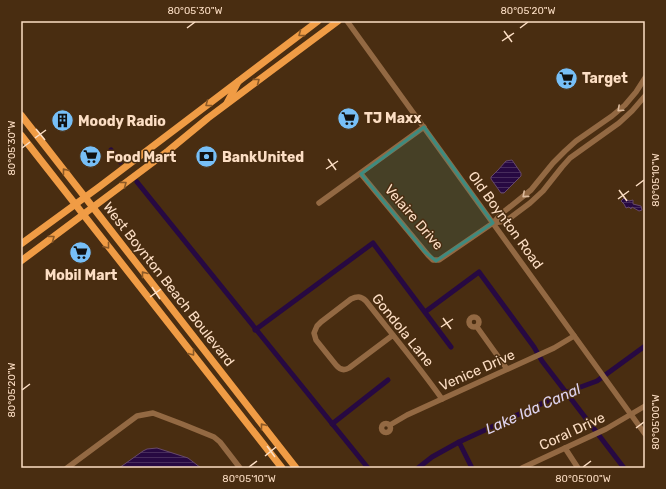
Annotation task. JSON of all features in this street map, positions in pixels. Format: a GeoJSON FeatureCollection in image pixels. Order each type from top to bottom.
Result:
{"type":"FeatureCollection","features":[{"type":"Feature","properties":{"kind":"main road"},"geometry":{"type":"LineString","coordinates":[[21,244],[318,21]]}},
{"type":"Feature","properties":{"kind":"main road"},"geometry":{"type":"LineString","coordinates":[[21,261],[338,21]]}},
{"type":"Feature","properties":{"kind":"main road"},"geometry":{"type":"LineString","coordinates":[[242,93],[250,72]]}},
{"type":"Feature","properties":{"kind":"main road"},"geometry":{"type":"LineString","coordinates":[[226,105],[239,80]]}},
{"type":"Feature","properties":{"kind":"main road","name":"West Boynton Beach Boulevard"},"geometry":{"type":"LineString","coordinates":[[21,115],[296,468]]}},
{"type":"Feature","properties":{"kind":"main road","name":"West Boynton Beach Boulevard"},"geometry":{"type":"LineString","coordinates":[[21,135],[282,468]]}},
{"type":"Feature","properties":{"kind":"main road"},"geometry":{"type":"LineString","coordinates":[[168,323],[185,326]]}},
{"type":"Feature","properties":{"kind":"main road"},"geometry":{"type":"LineString","coordinates":[[180,337],[196,340]]}},
{"type":"Feature","properties":{"kind":"street","name":"Old Boynton Road"},"geometry":{"type":"LineString","coordinates":[[347,21],[645,434]]}},
{"type":"Feature","properties":{"kind":"street"},"geometry":{"type":"LineString","coordinates":[[493,223],[501,214],[531,190],[553,163],[576,141],[612,116],[624,105],[636,92],[645,78]]}},
{"type":"Feature","properties":{"kind":"street"},"geometry":{"type":"LineString","coordinates":[[493,223],[506,221],[530,203],[543,191],[570,158],[619,123],[645,96]]}},
{"type":"Feature","properties":{"kind":"street"},"geometry":{"type":"LineString","coordinates":[[319,203],[424,127]]}},
{"type":"Feature","properties":{"kind":"street","name":"Velaire Drive"},"geometry":{"type":"LineString","coordinates":[[361,174],[433,260],[443,258],[493,223]]}},
{"type":"Feature","properties":{"kind":"street","name":"Gondola Lane"},"geometry":{"type":"LineString","coordinates":[[393,335],[349,368],[342,370],[336,365],[316,340],[314,330],[321,322],[338,309],[353,298],[359,296],[366,301],[393,335],[442,399]]}},
{"type":"Feature","properties":{"kind":"street"},"geometry":{"type":"LineString","coordinates":[[477,327],[508,369]]}},
{"type":"Feature","properties":{"kind":"street","name":"Venice Drive"},"geometry":{"type":"LineString","coordinates":[[390,425],[407,415],[546,352],[574,336]]}},
{"type":"Feature","properties":{"kind":"street","name":"Coral Drive"},"geometry":{"type":"LineString","coordinates":[[522,468],[606,429],[645,406]]}},
{"type":"Feature","properties":{"kind":"street"},"geometry":{"type":"LineString","coordinates":[[67,468],[137,416],[149,413],[160,415],[214,437],[220,442],[240,468]]}},
{"type":"Feature","properties":{"kind":"street"},"geometry":{"type":"LineString","coordinates":[[565,448],[578,468]]}},
{"type":"Feature","properties":{"kind":"highlighted area"},"geometry":{"type":"Polygon","coordinates":[[[424,127],[493,223],[436,261],[425,252],[361,174],[424,127]]]}},
{"type":"Feature","properties":{"kind":"shaded area"},"geometry":{"type":"Polygon","coordinates":[[[512,160],[521,173],[521,176],[504,193],[501,193],[491,177],[506,161],[512,160]]]}},
{"type":"Feature","properties":{"kind":"shaded area"},"geometry":{"type":"Polygon","coordinates":[[[624,198],[629,201],[633,200],[633,204],[641,206],[642,210],[639,211],[632,207],[631,209],[629,207],[626,208],[621,201],[624,198]]]}},
{"type":"Feature","properties":{"kind":"shaded area"},"geometry":{"type":"Polygon","coordinates":[[[157,448],[188,458],[201,468],[119,468],[143,451],[157,448]]]}},
{"type":"Feature","properties":{"kind":"waterway"},"geometry":{"type":"LineString","coordinates":[[111,150],[120,162]]}},
{"type":"Feature","properties":{"kind":"waterway"},"geometry":{"type":"LineString","coordinates":[[137,182],[368,468]]}},
{"type":"Feature","properties":{"kind":"waterway"},"geometry":{"type":"LineString","coordinates":[[255,330],[373,243],[451,347]]}},
{"type":"Feature","properties":{"kind":"waterway"},"geometry":{"type":"LineString","coordinates":[[425,312],[479,272],[534,347],[542,361],[624,468]]}},
{"type":"Feature","properties":{"kind":"waterway","name":"Lake Ida Canal"},"geometry":{"type":"LineString","coordinates":[[418,468],[432,457],[459,442],[567,392],[597,381],[645,346]]}},
{"type":"Feature","properties":{"kind":"waterway"},"geometry":{"type":"LineString","coordinates":[[332,424],[388,380]]}},
{"type":"Feature","properties":{"kind":"waterway"},"geometry":{"type":"LineString","coordinates":[[459,442],[472,468]]}},
{"type":"Feature","properties":{"kind":"place","name":"Target"},"geometry":{"type":"Point","coordinates":[567,78]}},
{"type":"Feature","properties":{"kind":"place","name":"TJ Maxx"},"geometry":{"type":"Point","coordinates":[349,118]}},
{"type":"Feature","properties":{"kind":"place","name":"Moody Radio"},"geometry":{"type":"Point","coordinates":[62,121]}},
{"type":"Feature","properties":{"kind":"place","name":"Food Mart"},"geometry":{"type":"Point","coordinates":[90,157]}},
{"type":"Feature","properties":{"kind":"place","name":"BankUnited"},"geometry":{"type":"Point","coordinates":[207,157]}},
{"type":"Feature","properties":{"kind":"place","name":"Mobil Mart"},"geometry":{"type":"Point","coordinates":[81,253]}}]}
